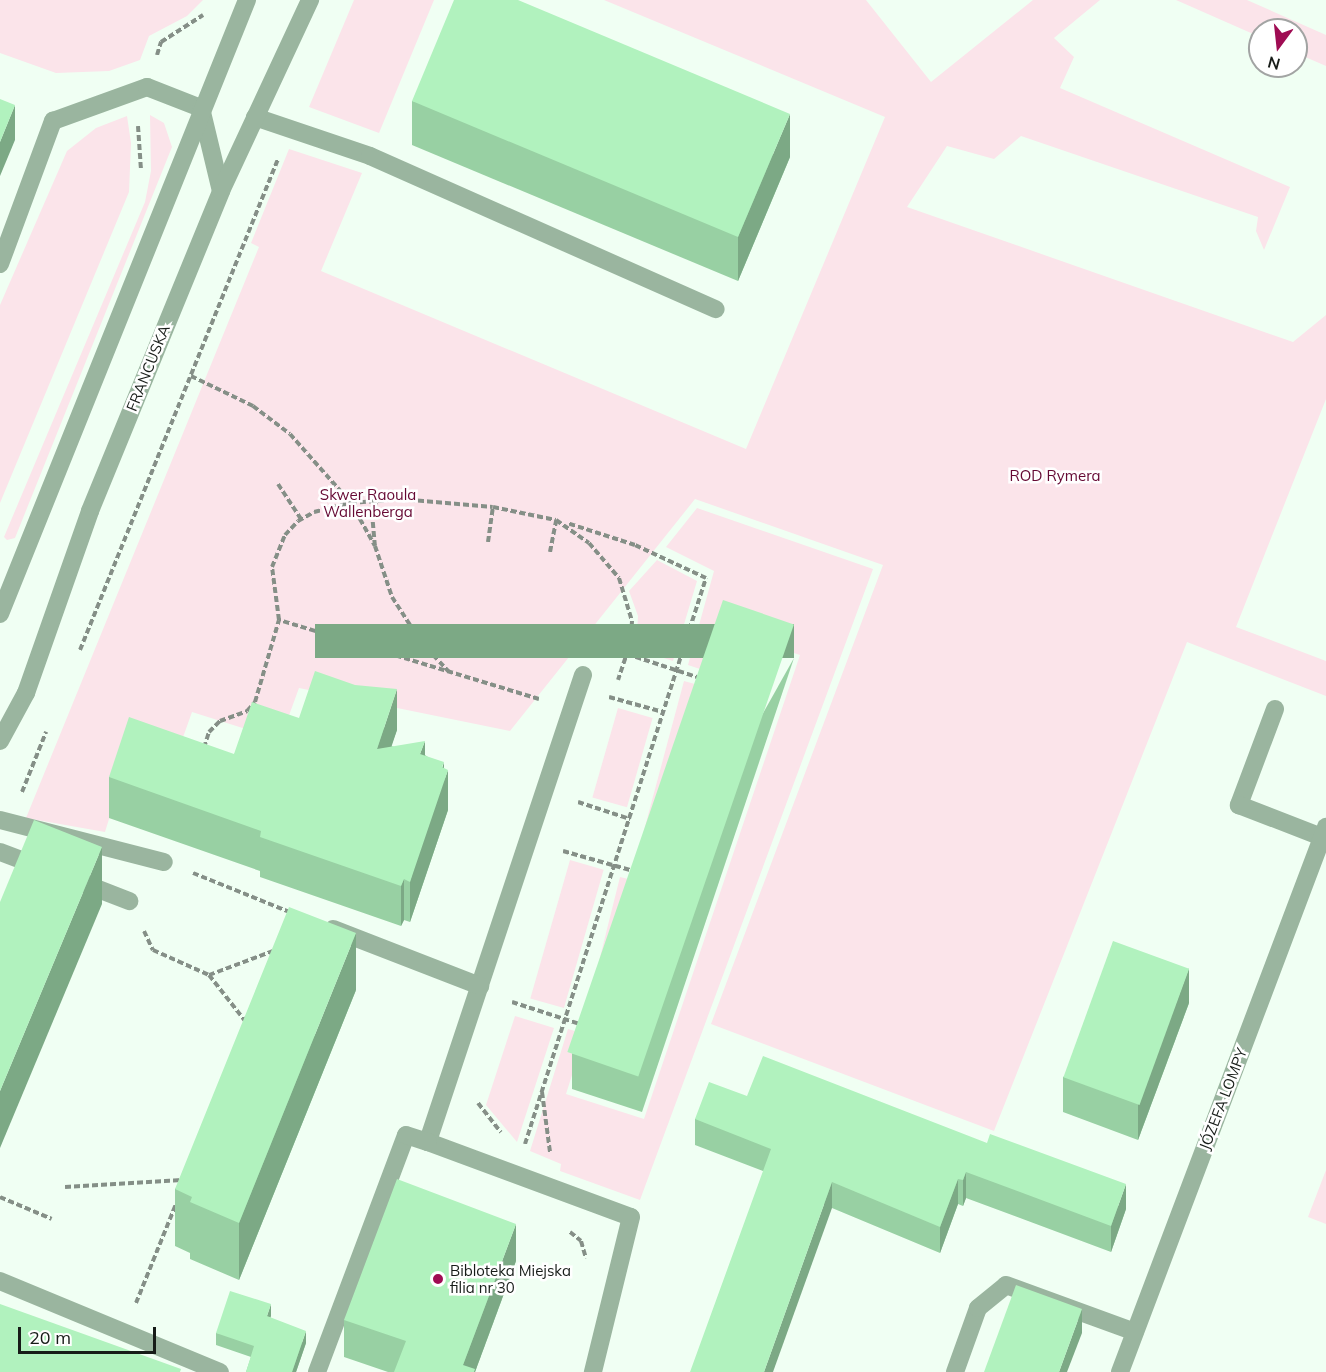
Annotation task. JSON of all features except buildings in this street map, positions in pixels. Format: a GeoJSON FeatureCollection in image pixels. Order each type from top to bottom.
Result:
{"type":"FeatureCollection","features":[{"type":"Feature","properties":{"kind":"street"},"geometry":{"type":"LineString","coordinates":[[2,599],[247,0]]}},
{"type":"Feature","properties":{"kind":"street","name":"FRANCUSKA"},"geometry":{"type":"LineString","coordinates":[[0,741],[26,693],[90,511],[221,190],[310,0]]}},
{"type":"Feature","properties":{"kind":"street"},"geometry":{"type":"LineString","coordinates":[[0,264],[52,121],[147,87],[201,108]]}},
{"type":"Feature","properties":{"kind":"street"},"geometry":{"type":"LineString","coordinates":[[201,108],[221,190]]}},
{"type":"Feature","properties":{"kind":"street"},"geometry":{"type":"LineString","coordinates":[[255,117],[369,156],[716,309]]}},
{"type":"Feature","properties":{"kind":"street"},"geometry":{"type":"LineString","coordinates":[[428,1142],[583,675]]}},
{"type":"Feature","properties":{"kind":"street"},"geometry":{"type":"LineString","coordinates":[[1275,709],[1239,806],[1324,832]]}},
{"type":"Feature","properties":{"kind":"street"},"geometry":{"type":"LineString","coordinates":[[5,822],[164,862]]}},
{"type":"Feature","properties":{"kind":"street","name":"JÓZEFA LOMPY"},"geometry":{"type":"LineString","coordinates":[[1120,1372],[1324,832]]}},
{"type":"Feature","properties":{"kind":"street"},"geometry":{"type":"LineString","coordinates":[[0,852],[129,901]]}},
{"type":"Feature","properties":{"kind":"street"},"geometry":{"type":"LineString","coordinates":[[314,922],[480,986]]}},
{"type":"Feature","properties":{"kind":"street"},"geometry":{"type":"LineString","coordinates":[[317,1372],[405,1135],[630,1216],[593,1372]]}},
{"type":"Feature","properties":{"kind":"street"},"geometry":{"type":"LineString","coordinates":[[0,1281],[220,1372]]}},
{"type":"Feature","properties":{"kind":"street"},"geometry":{"type":"LineString","coordinates":[[955,1372],[978,1308],[1006,1285],[1135,1332]]}},
{"type":"Feature","properties":{"kind":"path"},"geometry":{"type":"LineString","coordinates":[[141,174],[138,122],[161,42],[194,24],[210,8]]}},
{"type":"Feature","properties":{"kind":"path"},"geometry":{"type":"LineString","coordinates":[[78,653],[281,151]]}},
{"type":"Feature","properties":{"kind":"path"},"geometry":{"type":"LineString","coordinates":[[191,376],[253,405],[311,455],[351,502],[375,546],[401,616],[449,673]]}},
{"type":"Feature","properties":{"kind":"path"},"geometry":{"type":"LineString","coordinates":[[278,484],[301,519]]}},
{"type":"Feature","properties":{"kind":"path"},"geometry":{"type":"LineString","coordinates":[[202,754],[209,732],[220,721],[247,711],[255,702],[279,620],[273,567],[285,535],[301,519],[351,502],[400,499],[493,507],[556,520],[635,545],[706,578],[521,1156]]}},
{"type":"Feature","properties":{"kind":"path"},"geometry":{"type":"LineString","coordinates":[[375,546],[372,513],[376,502]]}},
{"type":"Feature","properties":{"kind":"path"},"geometry":{"type":"LineString","coordinates":[[488,542],[493,507]]}},
{"type":"Feature","properties":{"kind":"path"},"geometry":{"type":"LineString","coordinates":[[549,552],[556,520]]}},
{"type":"Feature","properties":{"kind":"path"},"geometry":{"type":"LineString","coordinates":[[556,520],[589,543],[619,578],[632,621],[627,654],[612,697],[663,712]]}},
{"type":"Feature","properties":{"kind":"path"},"geometry":{"type":"LineString","coordinates":[[279,620],[536,699]]}},
{"type":"Feature","properties":{"kind":"path"},"geometry":{"type":"LineString","coordinates":[[627,654],[708,681]]}},
{"type":"Feature","properties":{"kind":"path"},"geometry":{"type":"LineString","coordinates":[[5,822],[48,727]]}},
{"type":"Feature","properties":{"kind":"path"},"geometry":{"type":"LineString","coordinates":[[578,802],[630,819]]}},
{"type":"Feature","properties":{"kind":"path"},"geometry":{"type":"LineString","coordinates":[[563,851],[644,874]]}},
{"type":"Feature","properties":{"kind":"path"},"geometry":{"type":"LineString","coordinates":[[164,862],[292,913],[290,922]]}},
{"type":"Feature","properties":{"kind":"path"},"geometry":{"type":"LineString","coordinates":[[129,901],[153,950],[209,975],[249,1025],[253,1015]]}},
{"type":"Feature","properties":{"kind":"path"},"geometry":{"type":"LineString","coordinates":[[209,975],[281,948],[278,958]]}},
{"type":"Feature","properties":{"kind":"path"},"geometry":{"type":"LineString","coordinates":[[512,1002],[592,1028]]}},
{"type":"Feature","properties":{"kind":"path"},"geometry":{"type":"LineString","coordinates":[[542,1092],[551,1157]]}},
{"type":"Feature","properties":{"kind":"path"},"geometry":{"type":"LineString","coordinates":[[65,1186],[186,1180],[183,1187]]}},
{"type":"Feature","properties":{"kind":"path"},"geometry":{"type":"LineString","coordinates":[[124,1332],[180,1194]]}},
{"type":"Feature","properties":{"kind":"path"},"geometry":{"type":"LineString","coordinates":[[0,1197],[52,1219]]}},
{"type":"Feature","properties":{"kind":"path"},"geometry":{"type":"LineString","coordinates":[[563,1225],[581,1241],[587,1269]]}},
{"type":"Feature","properties":{"kind":"green space"},"geometry":{"type":"Polygon","coordinates":[[[0,0],[203,0],[187,16],[149,36],[140,60],[109,71],[56,73],[0,53],[0,0]]]}},
{"type":"Feature","properties":{"kind":"green space"},"geometry":{"type":"Polygon","coordinates":[[[354,0],[434,0],[379,133],[309,107],[354,0]]]}},
{"type":"Feature","properties":{"kind":"green space"},"geometry":{"type":"Polygon","coordinates":[[[604,0],[866,0],[931,82],[1033,0],[1100,0],[1054,38],[1074,57],[1060,88],[1290,187],[1264,250],[1256,231],[1258,217],[1021,136],[994,159],[947,146],[907,207],[1293,342],[1326,315],[1326,399],[1236,627],[1326,661],[1326,696],[1187,642],[994,1131],[711,1024],[883,565],[695,499],[510,731],[299,688],[280,740],[192,712],[171,771],[128,757],[105,832],[26,818],[259,247],[251,243],[289,149],[362,173],[321,271],[746,449],[885,117],[604,0]]]}},
{"type":"Feature","properties":{"kind":"green space"},"geometry":{"type":"Polygon","coordinates":[[[1176,0],[1247,0],[1288,18],[1248,18],[1248,32],[1176,0]]]}},
{"type":"Feature","properties":{"kind":"green space"},"geometry":{"type":"Polygon","coordinates":[[[1308,27],[1326,35],[1326,66],[1308,58],[1308,27]]]}},
{"type":"Feature","properties":{"kind":"green space"},"geometry":{"type":"Polygon","coordinates":[[[150,115],[164,123],[172,147],[15,538],[7,540],[4,537],[145,202],[151,171],[150,115]]]}},
{"type":"Feature","properties":{"kind":"green space"},"geometry":{"type":"Polygon","coordinates":[[[127,116],[131,143],[129,192],[0,503],[0,305],[67,151],[96,128],[127,116]]]}},
{"type":"Feature","properties":{"kind":"green space"},"geometry":{"type":"Polygon","coordinates":[[[697,508],[873,569],[640,1200],[560,1171],[561,1164],[530,1151],[568,1029],[585,1034],[566,1094],[644,1119],[800,655],[721,629],[706,671],[688,665],[714,571],[666,547],[697,508]]]}},
{"type":"Feature","properties":{"kind":"green space"},"geometry":{"type":"Polygon","coordinates":[[[657,560],[697,581],[673,661],[636,649],[638,616],[629,591],[657,560]]]}},
{"type":"Feature","properties":{"kind":"green space"},"geometry":{"type":"Polygon","coordinates":[[[684,681],[699,685],[650,870],[635,865],[684,681]]]}},
{"type":"Feature","properties":{"kind":"green space"},"geometry":{"type":"Polygon","coordinates":[[[618,708],[653,718],[627,807],[592,797],[618,708]]]}},
{"type":"Feature","properties":{"kind":"green space"},"geometry":{"type":"Polygon","coordinates":[[[570,860],[604,870],[564,1008],[530,998],[570,860]]]}},
{"type":"Feature","properties":{"kind":"green space"},"geometry":{"type":"Polygon","coordinates":[[[620,877],[636,881],[601,1020],[585,1016],[620,877]]]}},
{"type":"Feature","properties":{"kind":"green space"},"geometry":{"type":"Polygon","coordinates":[[[515,1016],[554,1028],[517,1142],[486,1105],[515,1016]]]}},
{"type":"Feature","properties":{"kind":"green space"},"geometry":{"type":"Polygon","coordinates":[[[1326,1170],[1326,1224],[1308,1217],[1326,1170]]]}},
{"type":"Feature","properties":{"kind":"place","name":"Bibloteka Miejska filia nr 30"},"geometry":{"type":"Point","coordinates":[438,1279]}},
{"type":"Feature","properties":{"kind":"park label","name":"ROD Rymera"},"geometry":{"type":"Point","coordinates":[1055,476]}},
{"type":"Feature","properties":{"kind":"park label","name":"Skwer Raoula Wallenberga"},"geometry":{"type":"Point","coordinates":[368,502]}}]}
